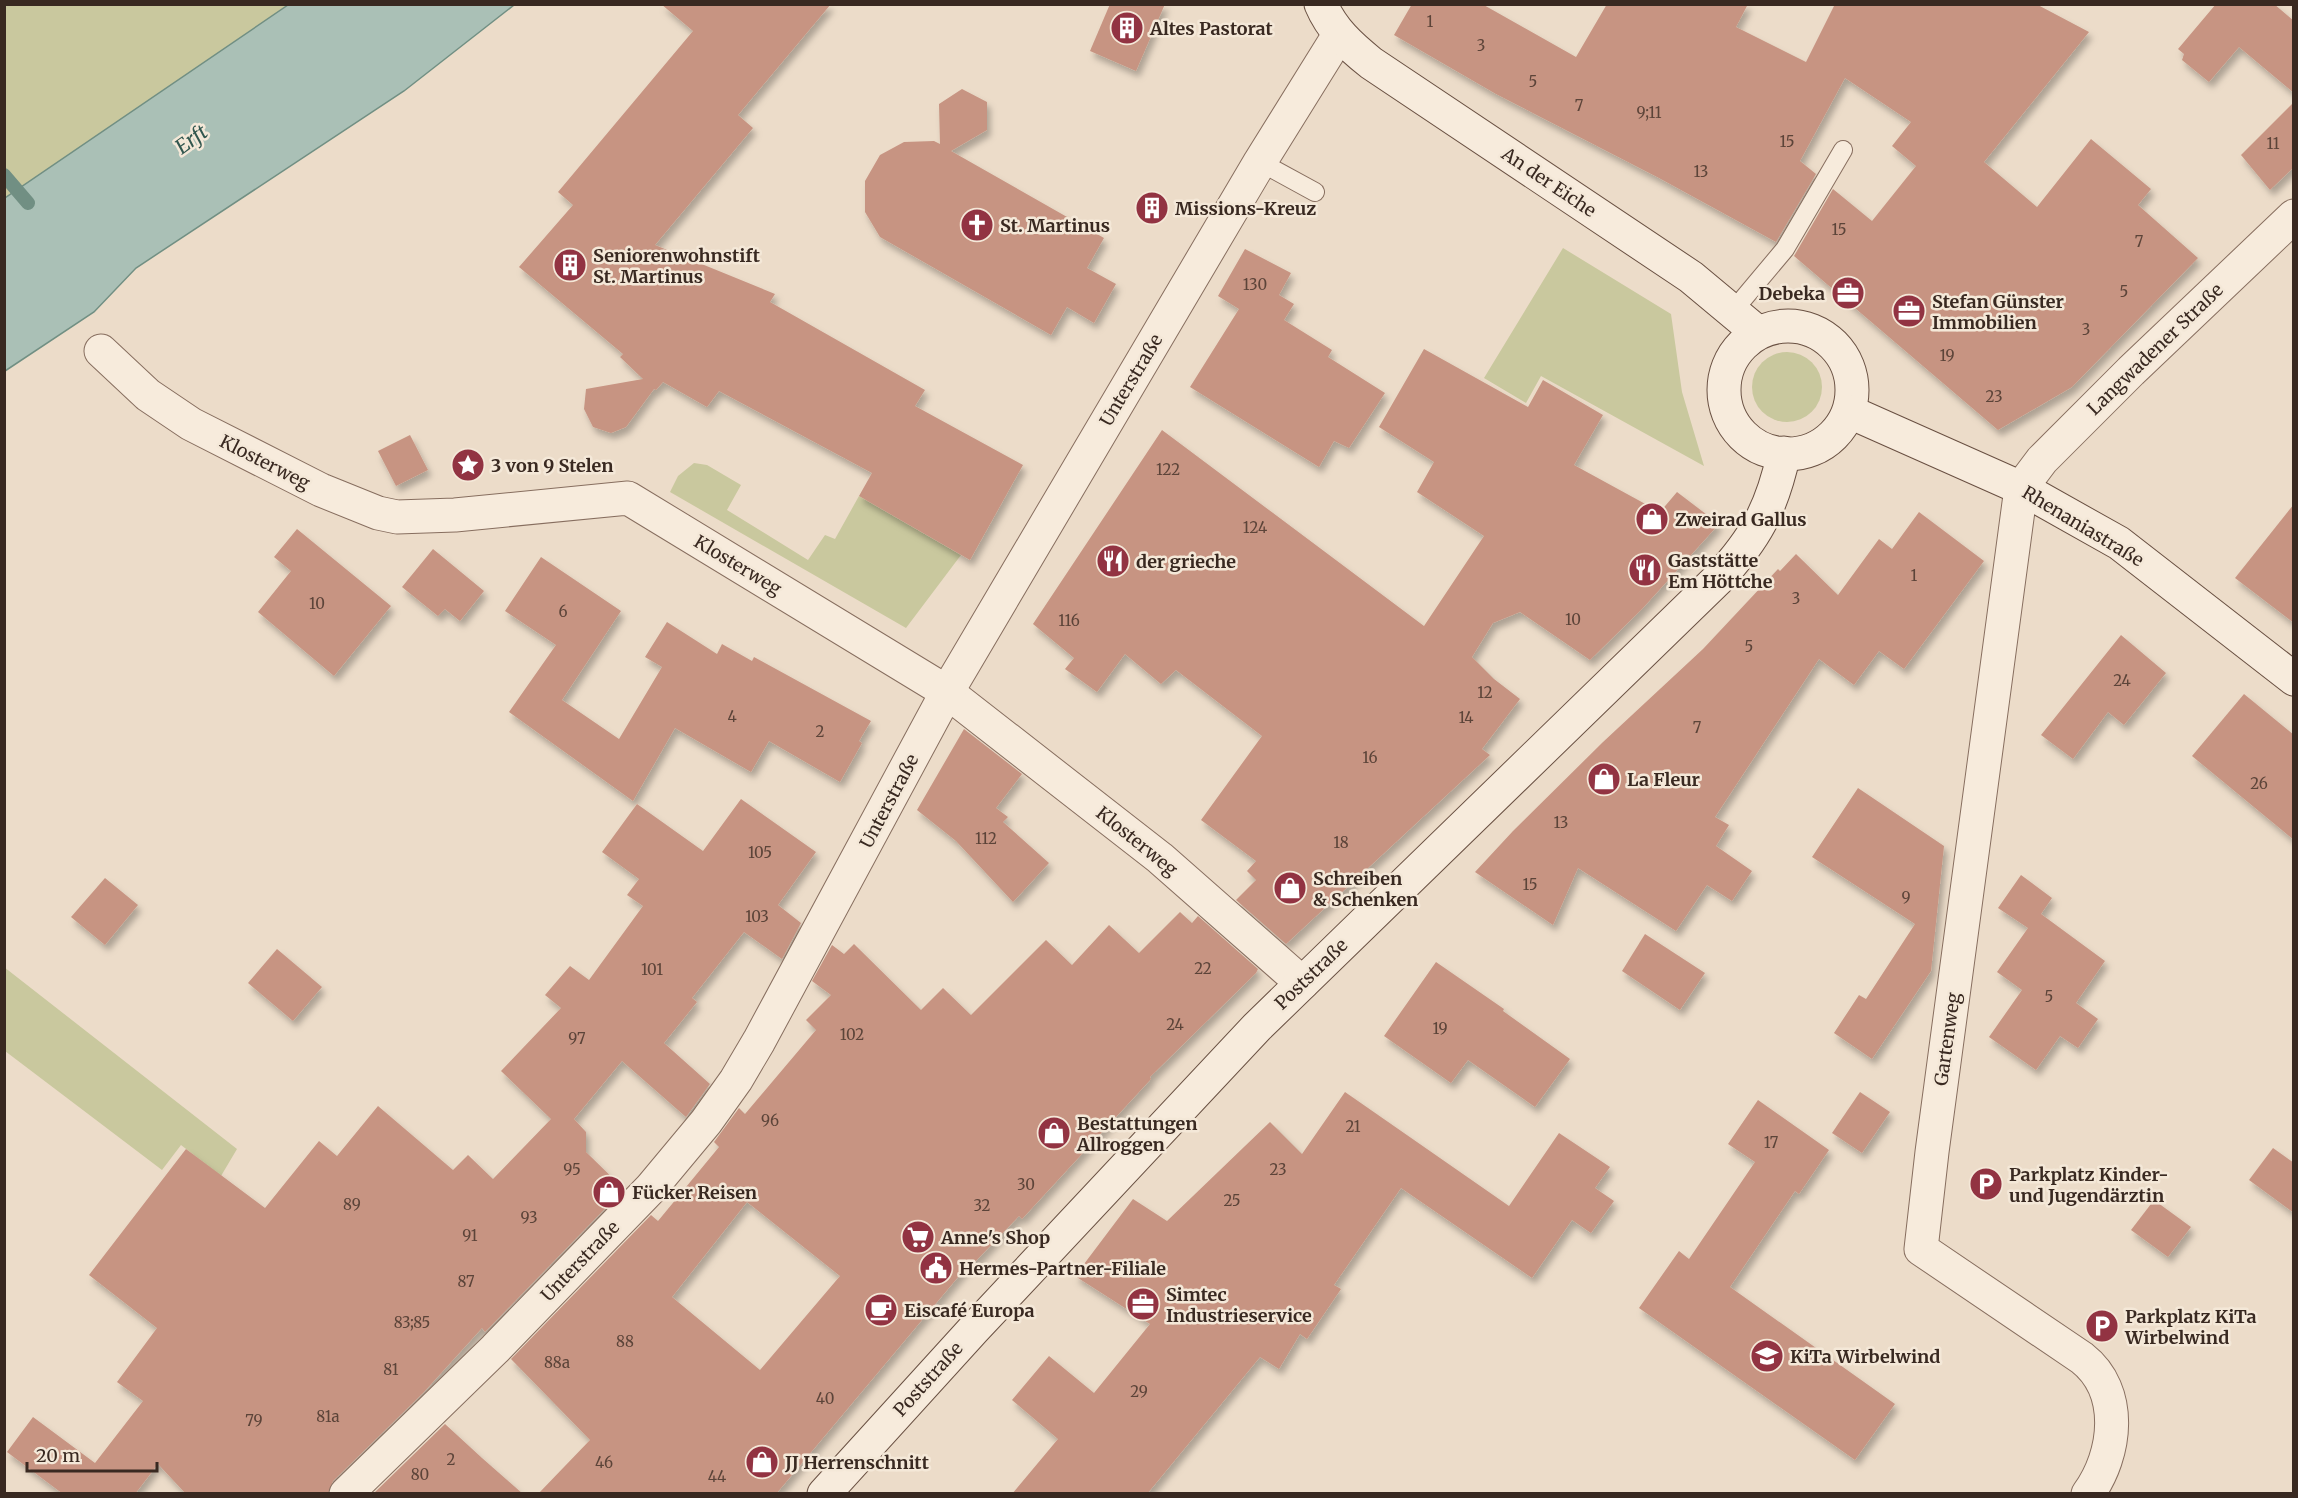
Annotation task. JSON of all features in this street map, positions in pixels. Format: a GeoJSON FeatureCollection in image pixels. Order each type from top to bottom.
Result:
{"type":"FeatureCollection","features":[{"type":"Feature","properties":{"kind":"street","name":"An der Eiche"},"geometry":{"type":"LineString","coordinates":[[1321,4],[1339,35],[1356,51],[1403,86],[1691,277],[1745,322]]}},
{"type":"Feature","properties":{"kind":"street","name":"Unterstraße"},"geometry":{"type":"LineString","coordinates":[[346,1494],[495,1349],[651,1188],[706,1122],[735,1080],[759,1041],[948,692],[1260,162],[1339,35]]}},
{"type":"Feature","properties":{"kind":"street","name":"Langwadener Straße"},"geometry":{"type":"LineString","coordinates":[[2021,488],[2042,460],[2058,444],[2294,216]]}},
{"type":"Feature","properties":{"kind":"street"},"geometry":{"type":"LineString","coordinates":[[1745,322],[1773,328],[1798,328],[1812,331],[1825,336],[1836,345],[1850,372],[1852,386],[1850,412],[1837,434],[1822,445],[1802,452],[1784,453],[1760,447],[1747,440],[1737,431],[1726,408],[1724,384],[1730,360],[1745,322]]}},
{"type":"Feature","properties":{"kind":"street","name":"Klosterweg"},"geometry":{"type":"LineString","coordinates":[[101,351],[148,395],[191,424],[321,490],[378,513],[397,517],[455,515],[628,498],[948,692],[1160,858],[1302,983]]}},
{"type":"Feature","properties":{"kind":"street","name":"Rhenaniastraße"},"geometry":{"type":"LineString","coordinates":[[1850,412],[2021,488],[2128,550],[2294,679]]}},
{"type":"Feature","properties":{"kind":"street","name":"Poststraße"},"geometry":{"type":"LineString","coordinates":[[825,1494],[990,1312],[1257,1027],[1735,561],[1763,520],[1777,486],[1784,453]]}},
{"type":"Feature","properties":{"kind":"street","name":"Gartenweg"},"geometry":{"type":"LineString","coordinates":[[2021,488],[1923,1217],[1921,1249],[2082,1358],[2099,1373],[2111,1404],[2111,1433],[2109,1448],[2099,1475],[2088,1494]]}},
{"type":"Feature","properties":{"kind":"lane"},"geometry":{"type":"LineString","coordinates":[[1745,322],[1844,150]]}},
{"type":"Feature","properties":{"kind":"lane"},"geometry":{"type":"LineString","coordinates":[[1260,162],[1316,192]]}},
{"type":"Feature","properties":{"kind":"green space"},"geometry":{"type":"Polygon","coordinates":[[[4,5],[288,5],[5,198],[4,5]]]}},
{"type":"Feature","properties":{"kind":"green space"},"geometry":{"type":"Polygon","coordinates":[[[1563,248],[1671,314],[1682,392],[1704,466],[1541,376],[1526,403],[1484,378],[1563,248]]]}},
{"type":"Feature","properties":{"kind":"green space"},"geometry":{"type":"Polygon","coordinates":[[[1787,352],[1800,355],[1812,362],[1819,374],[1822,387],[1819,400],[1812,412],[1800,419],[1787,422],[1774,419],[1762,412],[1755,400],[1752,387],[1755,374],[1762,362],[1774,355],[1787,352]]]}},
{"type":"Feature","properties":{"kind":"green space"},"geometry":{"type":"Polygon","coordinates":[[[694,463],[707,465],[741,485],[727,510],[808,560],[825,535],[835,539],[859,496],[961,555],[906,628],[670,492],[678,476],[694,463]]]}},
{"type":"Feature","properties":{"kind":"green space"},"geometry":{"type":"Polygon","coordinates":[[[4,967],[237,1149],[221,1176],[181,1145],[162,1170],[5,1051],[4,967]]]}},
{"type":"Feature","properties":{"kind":"water","name":"Erft"},"geometry":{"type":"Polygon","coordinates":[[[288,5],[514,5],[404,91],[136,268],[94,312],[5,371],[5,198],[288,5]]]}},
{"type":"Feature","properties":{"kind":"building"},"geometry":{"type":"Polygon","coordinates":[[[661,4],[831,4],[738,115],[753,128],[655,245],[775,294],[770,302],[925,390],[915,406],[1023,465],[970,560],[859,496],[872,473],[719,391],[707,407],[663,382],[656,390],[654,389],[626,427],[611,433],[593,427],[584,409],[586,389],[643,379],[620,357],[623,354],[519,267],[573,205],[558,192],[693,31],[661,4]]]}},
{"type":"Feature","properties":{"kind":"building","name":"Altes Pastorat"},"geometry":{"type":"Polygon","coordinates":[[[1110,4],[1165,4],[1136,71],[1090,51],[1110,4]]]}},
{"type":"Feature","properties":{"kind":"building"},"geometry":{"type":"Polygon","coordinates":[[[1412,4],[1482,4],[1576,57],[1607,4],[1748,4],[1736,27],[1806,62],[1835,4],[2036,4],[2089,32],[1984,162],[2037,207],[2091,139],[2151,189],[2138,205],[2198,258],[2072,387],[1998,430],[1794,256],[1833,189],[1872,221],[1916,166],[1892,146],[1911,122],[1845,78],[1800,161],[1816,174],[1776,242],[1659,178],[1496,94],[1394,35],[1412,4]]]}},
{"type":"Feature","properties":{"kind":"building"},"geometry":{"type":"Polygon","coordinates":[[[2216,4],[2274,4],[2294,21],[2294,93],[2239,47],[2209,82],[2182,60],[2184,54],[2178,49],[2216,4]]]}},
{"type":"Feature","properties":{"kind":"building","name":"St. Martinus"},"geometry":{"type":"Polygon","coordinates":[[[962,89],[987,102],[987,130],[951,151],[1104,238],[1087,268],[1116,284],[1094,323],[1067,307],[1051,335],[880,237],[865,212],[865,181],[880,155],[904,142],[934,141],[940,144],[939,104],[962,89]]]}},
{"type":"Feature","properties":{"kind":"building"},"geometry":{"type":"Polygon","coordinates":[[[2294,102],[2294,167],[2270,190],[2241,155],[2294,102]]]}},
{"type":"Feature","properties":{"kind":"building"},"geometry":{"type":"Polygon","coordinates":[[[1245,249],[1291,273],[1279,295],[1294,304],[1284,320],[1332,350],[1328,357],[1385,393],[1349,448],[1334,441],[1319,467],[1190,387],[1239,309],[1218,296],[1245,249]]]}},
{"type":"Feature","properties":{"kind":"building"},"geometry":{"type":"Polygon","coordinates":[[[1424,349],[1528,407],[1543,380],[1603,415],[1574,465],[1660,512],[1677,492],[1719,524],[1642,609],[1590,660],[1520,612],[1493,623],[1472,657],[1494,679],[1520,699],[1482,749],[1490,755],[1286,944],[1236,900],[1256,880],[1247,871],[1256,861],[1201,820],[1262,736],[1176,670],[1161,684],[1125,654],[1097,692],[1065,669],[1074,658],[1033,624],[1162,430],[1424,626],[1484,536],[1417,492],[1434,462],[1379,427],[1424,349]]]}},
{"type":"Feature","properties":{"kind":"building"},"geometry":{"type":"Polygon","coordinates":[[[410,435],[428,470],[396,486],[378,451],[410,435]]]}},
{"type":"Feature","properties":{"kind":"building"},"geometry":{"type":"Polygon","coordinates":[[[2294,504],[2294,623],[2235,578],[2294,504]]]}},
{"type":"Feature","properties":{"kind":"building"},"geometry":{"type":"Polygon","coordinates":[[[1919,512],[1984,561],[1904,669],[1879,651],[1854,685],[1819,659],[1715,817],[1729,825],[1716,846],[1752,871],[1732,901],[1707,885],[1676,931],[1578,868],[1553,925],[1475,872],[1513,831],[1603,742],[1703,649],[1778,569],[1780,571],[1796,554],[1838,595],[1879,539],[1892,549],[1919,512]]]}},
{"type":"Feature","properties":{"kind":"building"},"geometry":{"type":"Polygon","coordinates":[[[297,529],[391,606],[334,676],[258,612],[291,571],[274,557],[297,529]]]}},
{"type":"Feature","properties":{"kind":"building"},"geometry":{"type":"Polygon","coordinates":[[[433,549],[484,591],[460,621],[445,609],[438,616],[402,587],[433,549]]]}},
{"type":"Feature","properties":{"kind":"building"},"geometry":{"type":"Polygon","coordinates":[[[541,557],[621,611],[562,700],[619,739],[662,667],[645,657],[667,622],[717,654],[722,644],[752,661],[754,657],[871,721],[859,741],[862,743],[840,782],[769,741],[751,772],[675,728],[633,801],[509,712],[556,645],[505,611],[541,557]]]}},
{"type":"Feature","properties":{"kind":"building"},"geometry":{"type":"Polygon","coordinates":[[[2121,635],[2166,673],[2124,725],[2108,712],[2073,759],[2041,735],[2121,635]]]}},
{"type":"Feature","properties":{"kind":"building"},"geometry":{"type":"Polygon","coordinates":[[[2244,694],[2294,735],[2294,840],[2192,756],[2244,694]]]}},
{"type":"Feature","properties":{"kind":"building"},"geometry":{"type":"Polygon","coordinates":[[[964,729],[1022,774],[996,808],[1008,817],[1003,822],[1049,863],[1013,902],[956,841],[917,810],[964,729]]]}},
{"type":"Feature","properties":{"kind":"building"},"geometry":{"type":"Polygon","coordinates":[[[1858,788],[1944,846],[1931,971],[1872,1059],[1834,1033],[1859,995],[1866,999],[1915,924],[1812,857],[1858,788]]]}},
{"type":"Feature","properties":{"kind":"building"},"geometry":{"type":"Polygon","coordinates":[[[741,799],[816,852],[778,905],[801,923],[782,959],[744,932],[692,998],[697,1002],[664,1043],[710,1084],[686,1117],[622,1061],[574,1119],[586,1132],[586,1152],[624,1189],[485,1332],[482,1328],[423,1393],[333,1481],[328,1494],[186,1494],[158,1464],[135,1494],[63,1494],[7,1452],[33,1417],[95,1463],[143,1401],[117,1382],[157,1328],[89,1275],[186,1149],[265,1208],[319,1141],[337,1156],[378,1106],[453,1170],[468,1155],[493,1179],[551,1119],[501,1071],[561,1008],[545,995],[570,966],[589,980],[643,906],[627,895],[639,879],[602,852],[637,804],[703,851],[741,799]]]}},
{"type":"Feature","properties":{"kind":"building"},"geometry":{"type":"Polygon","coordinates":[[[2021,875],[2052,898],[2041,914],[2105,961],[2076,1003],[2098,1019],[2078,1048],[2060,1036],[2036,1070],[1989,1037],[2022,990],[1997,972],[2028,928],[1998,908],[2021,875]]]}},
{"type":"Feature","properties":{"kind":"building"},"geometry":{"type":"Polygon","coordinates":[[[105,878],[138,905],[105,945],[71,917],[105,878]]]}},
{"type":"Feature","properties":{"kind":"building"},"geometry":{"type":"Polygon","coordinates":[[[1180,912],[1192,923],[1198,916],[1258,969],[1150,1077],[1151,1079],[1022,1219],[1019,1216],[971,1266],[969,1264],[776,1494],[538,1494],[590,1440],[511,1359],[651,1215],[658,1221],[719,1147],[714,1142],[739,1108],[745,1114],[816,1030],[806,1020],[831,995],[812,981],[832,945],[844,954],[854,944],[921,1010],[943,988],[971,1015],[1046,940],[1072,965],[1109,925],[1139,953],[1180,912]],[[747,1202],[672,1297],[760,1370],[840,1276],[747,1202]]]}},
{"type":"Feature","properties":{"kind":"building"},"geometry":{"type":"Polygon","coordinates":[[[1645,934],[1705,973],[1680,1010],[1622,971],[1645,934]]]}},
{"type":"Feature","properties":{"kind":"building"},"geometry":{"type":"Polygon","coordinates":[[[277,949],[322,987],[293,1021],[248,983],[277,949]]]}},
{"type":"Feature","properties":{"kind":"building"},"geometry":{"type":"Polygon","coordinates":[[[1436,962],[1504,1009],[1503,1011],[1570,1059],[1535,1107],[1468,1060],[1451,1083],[1384,1036],[1436,962]]]}},
{"type":"Feature","properties":{"kind":"building"},"geometry":{"type":"Polygon","coordinates":[[[1345,1092],[1509,1206],[1559,1133],[1610,1167],[1595,1188],[1614,1201],[1591,1233],[1572,1220],[1532,1278],[1401,1188],[1334,1285],[1341,1289],[1307,1339],[1300,1334],[1279,1369],[1260,1357],[1147,1494],[1012,1494],[1058,1439],[1012,1400],[1049,1356],[1094,1393],[1150,1324],[1075,1276],[1133,1199],[1167,1221],[1270,1122],[1302,1154],[1345,1092]]]}},
{"type":"Feature","properties":{"kind":"building"},"geometry":{"type":"Polygon","coordinates":[[[1860,1092],[1890,1112],[1862,1153],[1832,1133],[1860,1092]]]}},
{"type":"Feature","properties":{"kind":"building","name":"KiTa Wirbelwind"},"geometry":{"type":"Polygon","coordinates":[[[1758,1100],[1829,1150],[1799,1194],[1795,1191],[1730,1287],[1895,1404],[1855,1460],[1639,1308],[1679,1251],[1689,1259],[1755,1162],[1728,1144],[1758,1100]]]}},
{"type":"Feature","properties":{"kind":"building"},"geometry":{"type":"Polygon","coordinates":[[[2273,1148],[2294,1163],[2294,1213],[2249,1180],[2273,1148]]]}},
{"type":"Feature","properties":{"kind":"building"},"geometry":{"type":"Polygon","coordinates":[[[2154,1200],[2191,1227],[2168,1257],[2131,1230],[2154,1200]]]}},
{"type":"Feature","properties":{"kind":"building"},"geometry":{"type":"Polygon","coordinates":[[[445,1424],[482,1458],[523,1494],[373,1494],[445,1424]]]}},
{"type":"Feature","properties":{"kind":"waterway"},"geometry":{"type":"LineString","coordinates":[[4,175],[28,203]]}},
{"type":"Feature","properties":{"kind":"place","name":"Altes Pastorat"},"geometry":{"type":"Point","coordinates":[1127,28]}},
{"type":"Feature","properties":{"kind":"place","name":"Missions-Kreuz"},"geometry":{"type":"Point","coordinates":[1152,208]}},
{"type":"Feature","properties":{"kind":"place","name":"St. Martinus"},"geometry":{"type":"Point","coordinates":[977,225]}},
{"type":"Feature","properties":{"kind":"place","name":"Seniorenwohnstift St. Martinus"},"geometry":{"type":"Point","coordinates":[570,265]}},
{"type":"Feature","properties":{"kind":"place","name":"Debeka"},"geometry":{"type":"Point","coordinates":[1848,293]}},
{"type":"Feature","properties":{"kind":"place","name":"Stefan Günster Immobilien"},"geometry":{"type":"Point","coordinates":[1909,311]}},
{"type":"Feature","properties":{"kind":"place","name":"3 von 9 Stelen"},"geometry":{"type":"Point","coordinates":[468,465]}},
{"type":"Feature","properties":{"kind":"place","name":"Zweirad Gallus"},"geometry":{"type":"Point","coordinates":[1652,519]}},
{"type":"Feature","properties":{"kind":"place","name":"der grieche"},"geometry":{"type":"Point","coordinates":[1113,561]}},
{"type":"Feature","properties":{"kind":"place","name":"Gaststätte Em Höttche"},"geometry":{"type":"Point","coordinates":[1645,570]}},
{"type":"Feature","properties":{"kind":"place","name":"La Fleur"},"geometry":{"type":"Point","coordinates":[1604,779]}},
{"type":"Feature","properties":{"kind":"place","name":"Schreiben & Schenken"},"geometry":{"type":"Point","coordinates":[1290,888]}},
{"type":"Feature","properties":{"kind":"place","name":"Bestattungen Allroggen"},"geometry":{"type":"Point","coordinates":[1054,1133]}},
{"type":"Feature","properties":{"kind":"place","name":"Parkplatz Kinder- und Jugendärztin"},"geometry":{"type":"Point","coordinates":[1986,1184]}},
{"type":"Feature","properties":{"kind":"place","name":"Fücker Reisen"},"geometry":{"type":"Point","coordinates":[609,1192]}},
{"type":"Feature","properties":{"kind":"place","name":"Anne's Shop"},"geometry":{"type":"Point","coordinates":[918,1237]}},
{"type":"Feature","properties":{"kind":"place","name":"Hermes-Partner-Filiale"},"geometry":{"type":"Point","coordinates":[936,1268]}},
{"type":"Feature","properties":{"kind":"place","name":"Simtec Industrieservice"},"geometry":{"type":"Point","coordinates":[1143,1304]}},
{"type":"Feature","properties":{"kind":"place","name":"Eiscafé Europa"},"geometry":{"type":"Point","coordinates":[881,1310]}},
{"type":"Feature","properties":{"kind":"place","name":"Parkplatz KiTa Wirbelwind"},"geometry":{"type":"Point","coordinates":[2102,1326]}},
{"type":"Feature","properties":{"kind":"place","name":"KiTa Wirbelwind"},"geometry":{"type":"Point","coordinates":[1767,1356]}},
{"type":"Feature","properties":{"kind":"place","name":"JJ Herrenschnitt"},"geometry":{"type":"Point","coordinates":[762,1462]}}]}
